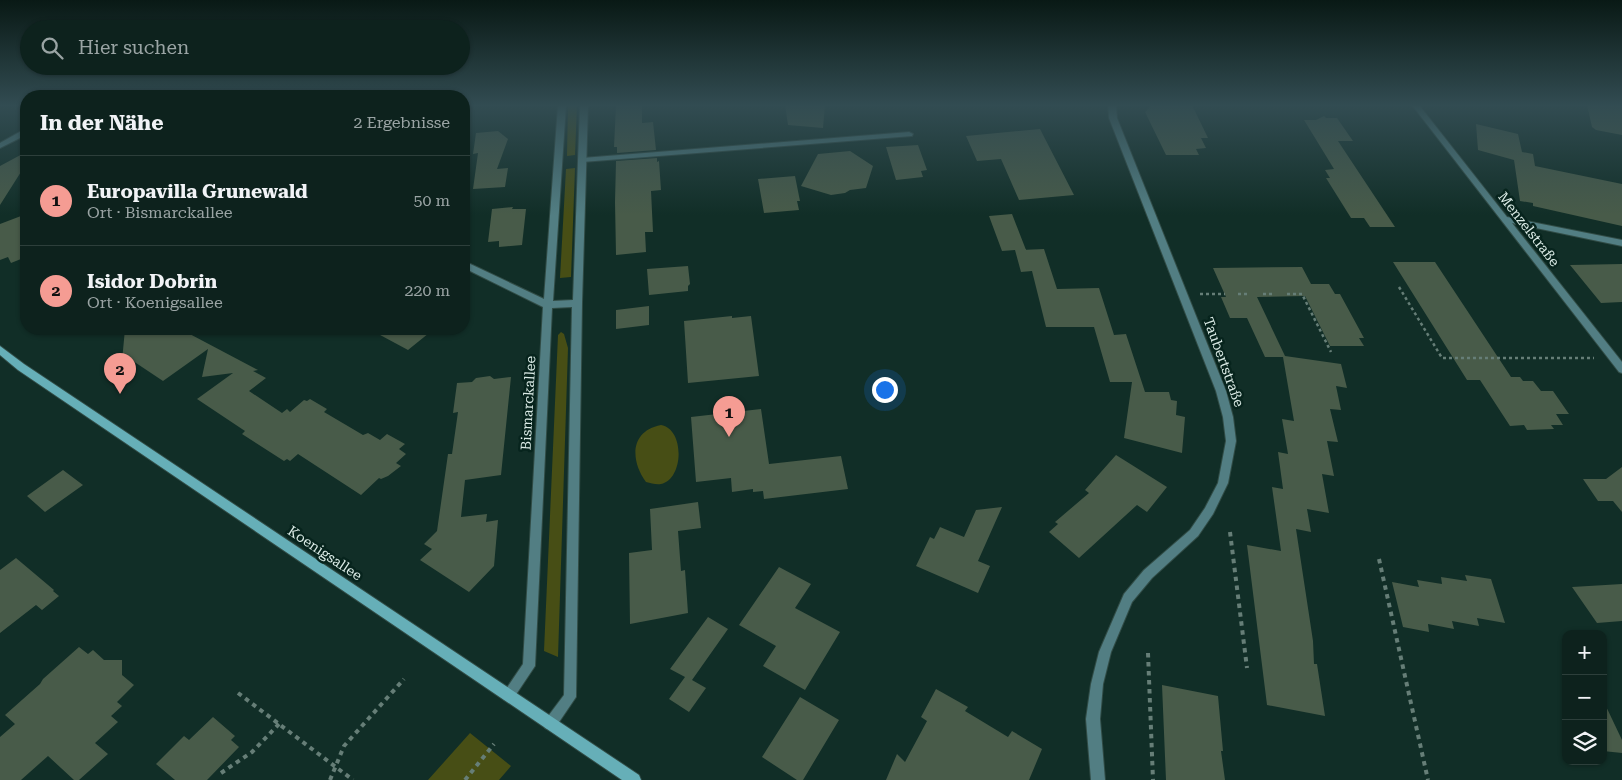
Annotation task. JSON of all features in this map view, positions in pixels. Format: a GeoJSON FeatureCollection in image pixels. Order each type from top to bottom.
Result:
{"type":"FeatureCollection","features":[{"type":"Feature","properties":{"kind":"main road","name":"Koenigsallee"},"geometry":{"type":"LineString","coordinates":[[0,350],[21,367],[328,576],[634,780]]}},
{"type":"Feature","properties":{"kind":"street","name":"Bismarckallee"},"geometry":{"type":"LineString","coordinates":[[508,695],[529,666],[548,305],[559,141]]}},
{"type":"Feature","properties":{"kind":"street"},"geometry":{"type":"LineString","coordinates":[[550,723],[570,697],[577,303],[583,141]]}},
{"type":"Feature","properties":{"kind":"street"},"geometry":{"type":"LineString","coordinates":[[582,160],[816,141]]}},
{"type":"Feature","properties":{"kind":"street","name":"Taubertstraße"},"geometry":{"type":"LineString","coordinates":[[1098,780],[1093,719],[1097,684],[1105,652],[1128,598],[1148,574],[1194,533],[1209,511],[1223,483],[1231,441],[1228,417],[1221,391],[1122,141]]}},
{"type":"Feature","properties":{"kind":"street","name":"Menzelstraße"},"geometry":{"type":"LineString","coordinates":[[1443,141],[1622,369]]}},
{"type":"Feature","properties":{"kind":"street"},"geometry":{"type":"LineString","coordinates":[[1504,219],[1622,244]]}},
{"type":"Feature","properties":{"kind":"street"},"geometry":{"type":"LineString","coordinates":[[470,267],[548,305],[577,303]]}},
{"type":"Feature","properties":{"kind":"path"},"geometry":{"type":"LineString","coordinates":[[1399,287],[1442,358],[1597,358]]}},
{"type":"Feature","properties":{"kind":"path"},"geometry":{"type":"LineString","coordinates":[[1200,294],[1225,294]]}},
{"type":"Feature","properties":{"kind":"path"},"geometry":{"type":"LineString","coordinates":[[1238,294],[1248,294]]}},
{"type":"Feature","properties":{"kind":"path"},"geometry":{"type":"LineString","coordinates":[[1263,294],[1273,294]]}},
{"type":"Feature","properties":{"kind":"path"},"geometry":{"type":"LineString","coordinates":[[1287,294],[1302,294],[1331,352]]}},
{"type":"Feature","properties":{"kind":"path"},"geometry":{"type":"LineString","coordinates":[[1230,532],[1246,668]]}},
{"type":"Feature","properties":{"kind":"path"},"geometry":{"type":"LineString","coordinates":[[1379,559],[1428,780]]}},
{"type":"Feature","properties":{"kind":"path"},"geometry":{"type":"LineString","coordinates":[[1148,654],[1153,780]]}},
{"type":"Feature","properties":{"kind":"path"},"geometry":{"type":"LineString","coordinates":[[330,780],[344,746],[404,679]]}},
{"type":"Feature","properties":{"kind":"path"},"geometry":{"type":"LineString","coordinates":[[238,693],[353,780]]}},
{"type":"Feature","properties":{"kind":"path"},"geometry":{"type":"LineString","coordinates":[[221,773],[252,752],[279,724]]}},
{"type":"Feature","properties":{"kind":"path"},"geometry":{"type":"LineString","coordinates":[[465,780],[494,744]]}},
{"type":"Feature","properties":{"kind":"green space"},"geometry":{"type":"Polygon","coordinates":[[[567,141],[576,141],[575,155],[567,156],[567,141]]]}},
{"type":"Feature","properties":{"kind":"green space"},"geometry":{"type":"Polygon","coordinates":[[[575,168],[571,277],[560,278],[566,169],[575,168]]]}},
{"type":"Feature","properties":{"kind":"green space"},"geometry":{"type":"Polygon","coordinates":[[[561,332],[564,334],[568,348],[558,657],[544,651],[558,335],[561,332]]]}},
{"type":"Feature","properties":{"kind":"green space"},"geometry":{"type":"Polygon","coordinates":[[[661,425],[669,428],[674,435],[678,444],[679,454],[674,473],[669,480],[657,484],[646,482],[637,465],[636,448],[638,440],[643,433],[661,425]]]}},
{"type":"Feature","properties":{"kind":"green space"},"geometry":{"type":"Polygon","coordinates":[[[470,733],[511,766],[499,780],[428,780],[470,733]]]}},
{"type":"Feature","properties":{"kind":"building"},"geometry":{"type":"Polygon","coordinates":[[[475,141],[507,141],[497,169],[508,168],[505,187],[473,189],[478,153],[473,154],[475,141]]]}},
{"type":"Feature","properties":{"kind":"building"},"geometry":{"type":"Polygon","coordinates":[[[614,141],[655,141],[656,150],[617,153],[617,147],[614,147],[614,141]]]}},
{"type":"Feature","properties":{"kind":"building"},"geometry":{"type":"Polygon","coordinates":[[[968,141],[1046,141],[1074,195],[1019,200],[1001,159],[977,161],[968,141]]]}},
{"type":"Feature","properties":{"kind":"building"},"geometry":{"type":"Polygon","coordinates":[[[1159,141],[1203,141],[1206,148],[1196,149],[1199,155],[1166,155],[1159,141]]]}},
{"type":"Feature","properties":{"kind":"building"},"geometry":{"type":"Polygon","coordinates":[[[1317,141],[1338,141],[1395,227],[1370,227],[1364,218],[1351,218],[1326,178],[1330,178],[1325,170],[1334,169],[1317,141]]]}},
{"type":"Feature","properties":{"kind":"building"},"geometry":{"type":"Polygon","coordinates":[[[1477,141],[1520,141],[1522,152],[1533,154],[1535,166],[1622,184],[1622,226],[1533,206],[1533,203],[1520,201],[1514,160],[1478,150],[1477,141]]]}},
{"type":"Feature","properties":{"kind":"building"},"geometry":{"type":"Polygon","coordinates":[[[918,145],[927,170],[921,171],[923,177],[896,180],[886,147],[918,145]]]}},
{"type":"Feature","properties":{"kind":"building"},"geometry":{"type":"Polygon","coordinates":[[[850,151],[873,166],[866,188],[831,195],[801,186],[818,154],[850,151]]]}},
{"type":"Feature","properties":{"kind":"building"},"geometry":{"type":"Polygon","coordinates":[[[20,155],[20,173],[0,205],[0,166],[20,155]]]}},
{"type":"Feature","properties":{"kind":"building"},"geometry":{"type":"Polygon","coordinates":[[[657,158],[657,162],[659,161],[661,190],[651,191],[653,232],[645,232],[646,252],[616,255],[616,161],[657,158]]]}},
{"type":"Feature","properties":{"kind":"building"},"geometry":{"type":"Polygon","coordinates":[[[795,176],[800,201],[797,201],[799,210],[764,213],[758,179],[795,176]]]}},
{"type":"Feature","properties":{"kind":"building"},"geometry":{"type":"Polygon","coordinates":[[[513,207],[512,209],[526,209],[522,245],[499,247],[499,241],[488,242],[492,209],[513,207]]]}},
{"type":"Feature","properties":{"kind":"building"},"geometry":{"type":"Polygon","coordinates":[[[1012,214],[1026,250],[1044,249],[1057,289],[1099,288],[1114,335],[1126,334],[1145,392],[1169,392],[1171,400],[1177,401],[1176,415],[1185,417],[1182,453],[1124,438],[1132,382],[1110,382],[1094,327],[1046,327],[1032,271],[1021,272],[1015,250],[1002,251],[989,216],[1012,214]]]}},
{"type":"Feature","properties":{"kind":"building"},"geometry":{"type":"Polygon","coordinates":[[[20,216],[20,259],[11,263],[8,257],[0,260],[0,224],[20,216]]]}},
{"type":"Feature","properties":{"kind":"building"},"geometry":{"type":"Polygon","coordinates":[[[1393,262],[1435,262],[1511,377],[1520,377],[1523,381],[1533,381],[1541,391],[1553,391],[1569,414],[1556,414],[1563,425],[1551,425],[1554,429],[1527,430],[1524,425],[1510,426],[1480,380],[1467,380],[1393,262]]]}},
{"type":"Feature","properties":{"kind":"building"},"geometry":{"type":"Polygon","coordinates":[[[1622,264],[1622,302],[1601,303],[1570,265],[1622,264]]]}},
{"type":"Feature","properties":{"kind":"building"},"geometry":{"type":"Polygon","coordinates":[[[688,266],[690,284],[688,291],[649,295],[647,269],[688,266]]]}},
{"type":"Feature","properties":{"kind":"building"},"geometry":{"type":"Polygon","coordinates":[[[1302,267],[1311,284],[1329,284],[1335,294],[1340,294],[1364,338],[1359,338],[1364,346],[1330,346],[1305,296],[1257,297],[1285,356],[1341,364],[1347,388],[1336,386],[1341,410],[1330,409],[1338,442],[1327,441],[1334,476],[1322,474],[1329,513],[1307,509],[1311,532],[1296,529],[1313,641],[1314,664],[1317,664],[1325,716],[1267,705],[1247,545],[1281,551],[1272,487],[1283,489],[1278,452],[1288,454],[1282,419],[1294,421],[1283,357],[1265,357],[1247,318],[1230,318],[1221,297],[1226,297],[1213,268],[1302,267]]]}},
{"type":"Feature","properties":{"kind":"building"},"geometry":{"type":"Polygon","coordinates":[[[649,306],[649,325],[616,329],[616,310],[649,306]]]}},
{"type":"Feature","properties":{"kind":"building"},"geometry":{"type":"Polygon","coordinates":[[[732,316],[732,318],[751,316],[759,376],[688,383],[684,321],[732,316]]]}},
{"type":"Feature","properties":{"kind":"building"},"geometry":{"type":"Polygon","coordinates":[[[124,335],[192,335],[258,370],[253,371],[266,378],[249,391],[282,413],[287,409],[290,412],[304,400],[310,399],[327,409],[324,412],[363,435],[368,433],[380,440],[387,434],[405,444],[399,449],[406,454],[396,463],[401,466],[388,476],[379,478],[361,495],[298,454],[290,461],[287,459],[284,461],[242,434],[245,431],[197,399],[233,373],[202,377],[208,349],[163,381],[130,359],[122,361],[124,335]]]}},
{"type":"Feature","properties":{"kind":"building"},"geometry":{"type":"Polygon","coordinates":[[[380,335],[427,335],[408,350],[380,335]]]}},
{"type":"Feature","properties":{"kind":"building"},"geometry":{"type":"Polygon","coordinates":[[[490,376],[494,379],[511,377],[501,475],[465,480],[461,517],[487,514],[486,522],[498,520],[494,566],[469,592],[420,560],[432,549],[424,544],[437,531],[448,454],[452,454],[458,412],[453,413],[457,383],[472,382],[476,378],[490,376]]]}},
{"type":"Feature","properties":{"kind":"building"},"geometry":{"type":"Polygon","coordinates":[[[761,409],[769,464],[841,456],[848,489],[764,499],[763,491],[753,492],[753,489],[732,492],[731,478],[696,482],[691,417],[761,409]]]}},
{"type":"Feature","properties":{"kind":"building"},"geometry":{"type":"Polygon","coordinates":[[[1116,455],[1167,487],[1147,512],[1137,505],[1079,558],[1049,532],[1058,524],[1055,522],[1089,493],[1085,490],[1116,455]]]}},
{"type":"Feature","properties":{"kind":"building"},"geometry":{"type":"Polygon","coordinates":[[[1622,467],[1622,512],[1613,501],[1598,501],[1583,479],[1606,479],[1622,467]]]}},
{"type":"Feature","properties":{"kind":"building"},"geometry":{"type":"Polygon","coordinates":[[[63,470],[83,485],[45,512],[27,496],[63,470]]]}},
{"type":"Feature","properties":{"kind":"building"},"geometry":{"type":"Polygon","coordinates":[[[698,502],[701,528],[678,531],[681,571],[685,570],[688,613],[630,624],[629,553],[652,550],[650,509],[698,502]]]}},
{"type":"Feature","properties":{"kind":"building"},"geometry":{"type":"Polygon","coordinates":[[[1002,507],[978,561],[990,566],[978,593],[916,566],[930,537],[934,539],[940,527],[964,537],[976,510],[1002,507]]]}},
{"type":"Feature","properties":{"kind":"building"},"geometry":{"type":"Polygon","coordinates":[[[16,558],[59,596],[42,610],[36,605],[0,633],[0,570],[16,558]]]}},
{"type":"Feature","properties":{"kind":"building"},"geometry":{"type":"Polygon","coordinates":[[[779,567],[811,584],[795,608],[840,632],[805,690],[763,666],[776,646],[739,625],[779,567]]]}},
{"type":"Feature","properties":{"kind":"building"},"geometry":{"type":"Polygon","coordinates":[[[1465,575],[1491,579],[1505,623],[1477,618],[1479,626],[1452,621],[1454,629],[1428,624],[1429,632],[1403,627],[1392,582],[1419,587],[1417,580],[1442,584],[1441,577],[1467,581],[1465,575]]]}},
{"type":"Feature","properties":{"kind":"building"},"geometry":{"type":"Polygon","coordinates":[[[1622,584],[1622,621],[1597,623],[1572,587],[1622,584]]]}},
{"type":"Feature","properties":{"kind":"building"},"geometry":{"type":"Polygon","coordinates":[[[708,617],[728,629],[692,680],[706,688],[689,712],[669,699],[685,677],[670,669],[708,617]]]}},
{"type":"Feature","properties":{"kind":"building"},"geometry":{"type":"Polygon","coordinates":[[[79,647],[88,654],[93,650],[104,660],[122,660],[122,675],[134,685],[117,702],[122,706],[111,716],[118,722],[95,743],[108,754],[79,780],[74,780],[48,756],[21,780],[0,780],[0,737],[15,724],[5,715],[79,647]]]}},
{"type":"Feature","properties":{"kind":"building"},"geometry":{"type":"Polygon","coordinates":[[[1162,685],[1218,696],[1223,751],[1221,751],[1225,780],[1166,780],[1162,685]]]}},
{"type":"Feature","properties":{"kind":"building"},"geometry":{"type":"Polygon","coordinates":[[[936,689],[968,707],[965,711],[1008,737],[1012,731],[1042,749],[1029,780],[886,780],[897,754],[905,762],[927,721],[921,717],[936,689]]]}},
{"type":"Feature","properties":{"kind":"building"},"geometry":{"type":"Polygon","coordinates":[[[800,697],[839,720],[803,780],[797,780],[762,757],[800,697]]]}},
{"type":"Feature","properties":{"kind":"building"},"geometry":{"type":"Polygon","coordinates":[[[1607,708],[1622,740],[1622,753],[1607,751],[1607,708]]]}},
{"type":"Feature","properties":{"kind":"building"},"geometry":{"type":"Polygon","coordinates":[[[213,717],[235,736],[231,740],[239,747],[207,780],[175,780],[156,764],[184,736],[189,740],[213,717]]]}},
{"type":"Feature","properties":{"kind":"place","name":"Isidor Dobrin"},"geometry":{"type":"Point","coordinates":[120,394]}},
{"type":"Feature","properties":{"kind":"place","name":"Europavilla Grunewald"},"geometry":{"type":"Point","coordinates":[729,437]}}]}
